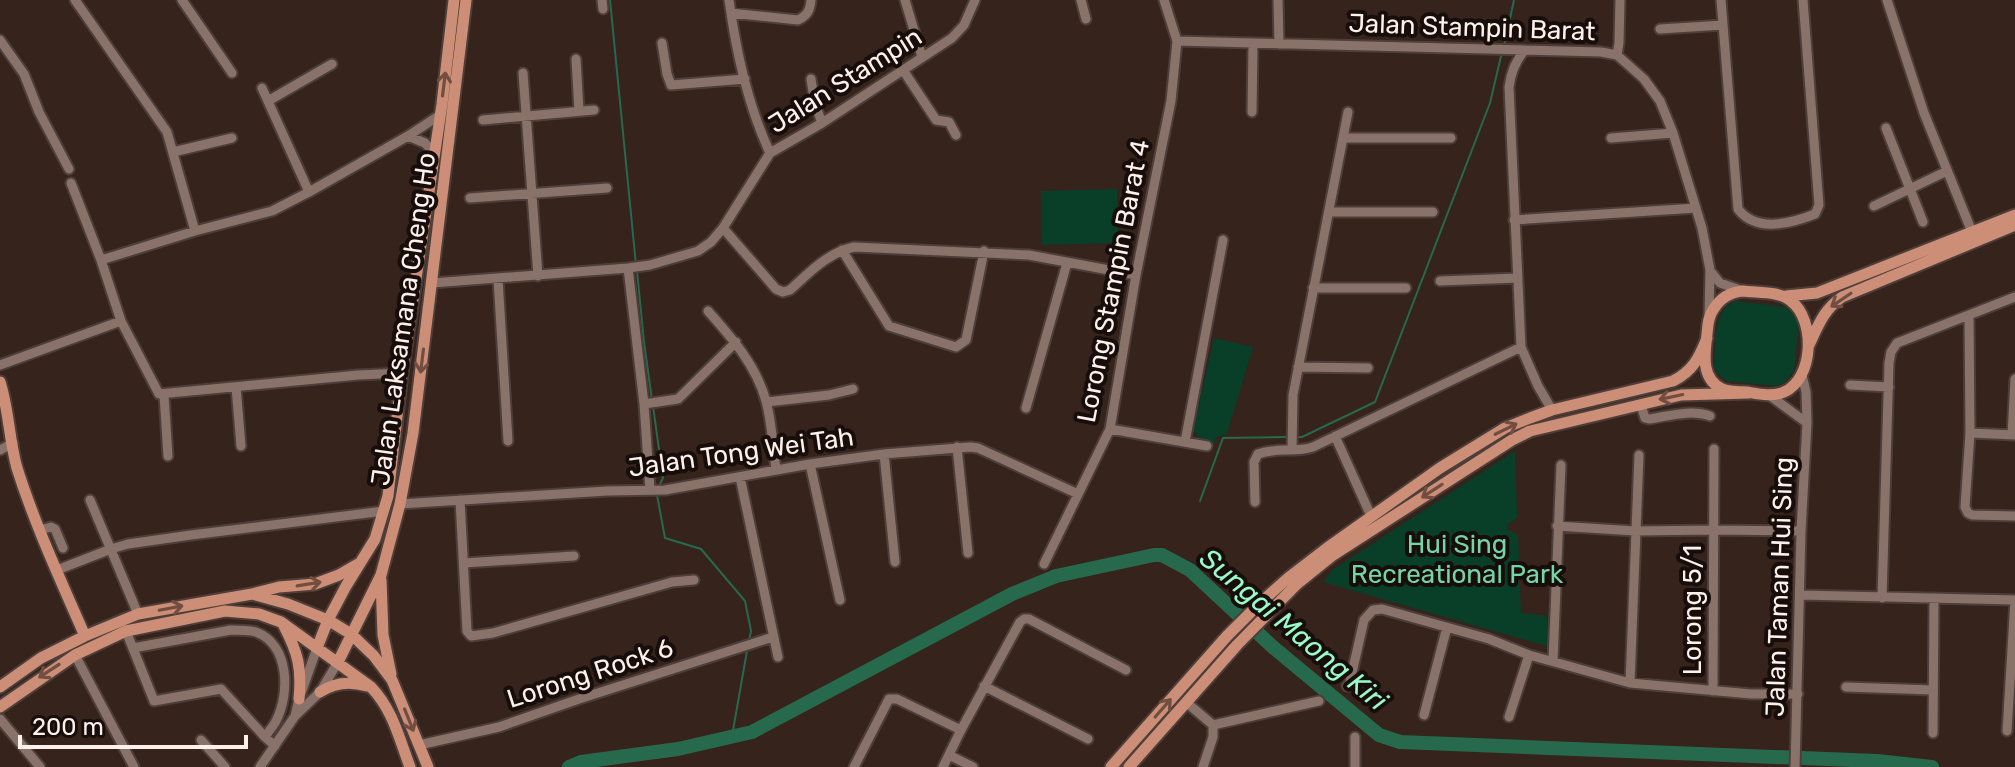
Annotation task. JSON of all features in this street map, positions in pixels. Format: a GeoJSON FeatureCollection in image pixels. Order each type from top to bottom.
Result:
{"type":"FeatureCollection","features":[{"type":"Feature","properties":{"kind":"main road","name":"Jalan Laksamana Cheng Ho"},"geometry":{"type":"LineString","coordinates":[[317,648],[328,620],[375,539],[388,496],[454,0]]}},
{"type":"Feature","properties":{"kind":"main road","name":"Jalan Laksamana Cheng Ho"},"geometry":{"type":"LineString","coordinates":[[338,662],[381,575],[400,504],[413,433],[466,0]]}},
{"type":"Feature","properties":{"kind":"main road"},"geometry":{"type":"LineString","coordinates":[[2015,215],[1817,293],[1795,296],[1733,292],[1712,310],[1705,368],[1712,380],[1723,389],[1769,395],[1790,389],[1802,375],[1809,346],[1821,318],[1832,304],[1842,297],[2015,225]]}},
{"type":"Feature","properties":{"kind":"main road"},"geometry":{"type":"LineString","coordinates":[[405,357],[413,342],[423,286],[432,283]]}},
{"type":"Feature","properties":{"kind":"main road"},"geometry":{"type":"LineString","coordinates":[[1782,295],[1792,301],[1805,319],[1809,346]]}},
{"type":"Feature","properties":{"kind":"main road"},"geometry":{"type":"LineString","coordinates":[[1111,767],[1260,603],[1288,578],[1371,516],[1487,439],[1530,418],[1673,381],[1692,369],[1707,338]]}},
{"type":"Feature","properties":{"kind":"main road"},"geometry":{"type":"LineString","coordinates":[[0,382],[16,465],[85,636]]}},
{"type":"Feature","properties":{"kind":"main road"},"geometry":{"type":"LineString","coordinates":[[1129,767],[1237,645],[1297,584],[1333,555],[1512,440],[1530,431],[1681,395],[1749,393]]}},
{"type":"Feature","properties":{"kind":"main road"},"geometry":{"type":"LineString","coordinates":[[0,687],[41,658],[138,614],[279,587],[315,584],[361,562]]}},
{"type":"Feature","properties":{"kind":"main road"},"geometry":{"type":"LineString","coordinates":[[381,575],[383,635],[392,680],[428,767]]}},
{"type":"Feature","properties":{"kind":"main road"},"geometry":{"type":"LineString","coordinates":[[252,594],[328,620],[351,634],[374,656],[392,680]]}},
{"type":"Feature","properties":{"kind":"main road"},"geometry":{"type":"LineString","coordinates":[[0,707],[75,655],[126,631],[225,611],[259,614],[281,622],[371,687],[384,701],[394,721],[410,767]]}},
{"type":"Feature","properties":{"kind":"main road"},"geometry":{"type":"LineString","coordinates":[[281,622],[294,645],[300,666],[299,699]]}},
{"type":"Feature","properties":{"kind":"main road"},"geometry":{"type":"LineString","coordinates":[[320,692],[339,683],[371,687]]}},
{"type":"Feature","properties":{"kind":"street"},"geometry":{"type":"LineString","coordinates":[[75,0],[164,126],[195,231]]}},
{"type":"Feature","properties":{"kind":"street"},"geometry":{"type":"LineString","coordinates":[[182,0],[232,73]]}},
{"type":"Feature","properties":{"kind":"street"},"geometry":{"type":"LineString","coordinates":[[729,0],[745,79],[761,134],[770,153]]}},
{"type":"Feature","properties":{"kind":"street"},"geometry":{"type":"LineString","coordinates":[[731,13],[798,20],[806,16],[811,0]]}},
{"type":"Feature","properties":{"kind":"street"},"geometry":{"type":"LineString","coordinates":[[905,0],[922,57]]}},
{"type":"Feature","properties":{"kind":"street","name":"Jalan Stampin"},"geometry":{"type":"LineString","coordinates":[[432,283],[630,268],[698,251],[723,228],[770,153],[822,123],[959,32],[975,0]]}},
{"type":"Feature","properties":{"kind":"street"},"geometry":{"type":"LineString","coordinates":[[1081,0],[1086,19]]}},
{"type":"Feature","properties":{"kind":"street"},"geometry":{"type":"LineString","coordinates":[[1164,0],[1177,41]]}},
{"type":"Feature","properties":{"kind":"street"},"geometry":{"type":"LineString","coordinates":[[1278,0],[1279,44]]}},
{"type":"Feature","properties":{"kind":"street"},"geometry":{"type":"LineString","coordinates":[[1617,55],[1620,0]]}},
{"type":"Feature","properties":{"kind":"street"},"geometry":{"type":"LineString","coordinates":[[1721,0],[1738,209],[1744,218],[1760,225],[1802,219],[1815,214],[1819,205],[1803,0]]}},
{"type":"Feature","properties":{"kind":"street"},"geometry":{"type":"LineString","coordinates":[[1887,0],[1924,113],[1972,232]]}},
{"type":"Feature","properties":{"kind":"street"},"geometry":{"type":"LineString","coordinates":[[1660,29],[1723,25]]}},
{"type":"Feature","properties":{"kind":"street"},"geometry":{"type":"LineString","coordinates":[[0,40],[24,74],[39,112],[69,169]]}},
{"type":"Feature","properties":{"kind":"street","name":"Jalan Stampin Barat"},"geometry":{"type":"LineString","coordinates":[[1177,41],[1601,52],[1617,55],[1651,87],[1673,133],[1696,208],[1710,270],[1709,319]]}},
{"type":"Feature","properties":{"kind":"street","name":"Lorong Stampin Barat 4"},"geometry":{"type":"LineString","coordinates":[[1044,564],[1110,429],[1136,275],[1171,101],[1177,41]]}},
{"type":"Feature","properties":{"kind":"street"},"geometry":{"type":"LineString","coordinates":[[662,43],[671,85],[745,79]]}},
{"type":"Feature","properties":{"kind":"street"},"geometry":{"type":"LineString","coordinates":[[1252,112],[1253,44]]}},
{"type":"Feature","properties":{"kind":"street"},"geometry":{"type":"LineString","coordinates":[[1525,50],[1516,59],[1509,87],[1521,347],[1552,410]]}},
{"type":"Feature","properties":{"kind":"street"},"geometry":{"type":"LineString","coordinates":[[576,59],[579,111]]}},
{"type":"Feature","properties":{"kind":"street"},"geometry":{"type":"LineString","coordinates":[[268,101],[332,64]]}},
{"type":"Feature","properties":{"kind":"street"},"geometry":{"type":"LineString","coordinates":[[903,70],[936,120],[949,122],[956,135]]}},
{"type":"Feature","properties":{"kind":"street"},"geometry":{"type":"LineString","coordinates":[[523,73],[538,276]]}},
{"type":"Feature","properties":{"kind":"street"},"geometry":{"type":"LineString","coordinates":[[811,79],[822,123]]}},
{"type":"Feature","properties":{"kind":"street"},"geometry":{"type":"LineString","coordinates":[[262,88],[309,192]]}},
{"type":"Feature","properties":{"kind":"street"},"geometry":{"type":"LineString","coordinates":[[483,120],[594,110]]}},
{"type":"Feature","properties":{"kind":"street"},"geometry":{"type":"LineString","coordinates":[[1292,448],[1293,395],[1348,112]]}},
{"type":"Feature","properties":{"kind":"street"},"geometry":{"type":"LineString","coordinates":[[101,260],[272,211],[440,115]]}},
{"type":"Feature","properties":{"kind":"street"},"geometry":{"type":"LineString","coordinates":[[1886,128],[1923,222]]}},
{"type":"Feature","properties":{"kind":"street"},"geometry":{"type":"LineString","coordinates":[[1611,138],[1673,133]]}},
{"type":"Feature","properties":{"kind":"street"},"geometry":{"type":"LineString","coordinates":[[408,136],[425,143],[434,153]]}},
{"type":"Feature","properties":{"kind":"street"},"geometry":{"type":"LineString","coordinates":[[173,152],[232,138]]}},
{"type":"Feature","properties":{"kind":"street"},"geometry":{"type":"LineString","coordinates":[[1344,138],[1451,138]]}},
{"type":"Feature","properties":{"kind":"street"},"geometry":{"type":"LineString","coordinates":[[1874,206],[1947,171]]}},
{"type":"Feature","properties":{"kind":"street"},"geometry":{"type":"LineString","coordinates":[[71,183],[121,321],[159,394],[402,373]]}},
{"type":"Feature","properties":{"kind":"street"},"geometry":{"type":"LineString","coordinates":[[470,198],[607,188]]}},
{"type":"Feature","properties":{"kind":"street"},"geometry":{"type":"LineString","coordinates":[[1514,220],[1696,208]]}},
{"type":"Feature","properties":{"kind":"street"},"geometry":{"type":"LineString","coordinates":[[1330,212],[1433,212]]}},
{"type":"Feature","properties":{"kind":"street"},"geometry":{"type":"LineString","coordinates":[[723,228],[776,289],[783,292],[790,290],[828,256],[854,247],[1029,255],[1136,275]]}},
{"type":"Feature","properties":{"kind":"street"},"geometry":{"type":"LineString","coordinates":[[1185,442],[1223,240]]}},
{"type":"Feature","properties":{"kind":"street"},"geometry":{"type":"LineString","coordinates":[[842,250],[889,326],[952,347],[960,346],[966,340],[984,251]]}},
{"type":"Feature","properties":{"kind":"street"},"geometry":{"type":"LineString","coordinates":[[1026,408],[1067,263]]}},
{"type":"Feature","properties":{"kind":"street"},"geometry":{"type":"LineString","coordinates":[[630,268],[657,490]]}},
{"type":"Feature","properties":{"kind":"street"},"geometry":{"type":"LineString","coordinates":[[1710,270],[1720,283],[1743,291]]}},
{"type":"Feature","properties":{"kind":"street"},"geometry":{"type":"LineString","coordinates":[[1440,281],[1518,278]]}},
{"type":"Feature","properties":{"kind":"street"},"geometry":{"type":"LineString","coordinates":[[498,279],[508,441]]}},
{"type":"Feature","properties":{"kind":"street"},"geometry":{"type":"LineString","coordinates":[[1313,288],[1406,288]]}},
{"type":"Feature","properties":{"kind":"street"},"geometry":{"type":"LineString","coordinates":[[1882,598],[1891,352],[1897,343],[2015,297]]}},
{"type":"Feature","properties":{"kind":"street"},"geometry":{"type":"LineString","coordinates":[[708,311],[736,342],[755,372],[767,402],[776,470]]}},
{"type":"Feature","properties":{"kind":"street"},"geometry":{"type":"LineString","coordinates":[[1969,315],[1970,433],[1965,507],[1972,515],[2015,516]]}},
{"type":"Feature","properties":{"kind":"street"},"geometry":{"type":"LineString","coordinates":[[0,365],[121,321]]}},
{"type":"Feature","properties":{"kind":"street"},"geometry":{"type":"LineString","coordinates":[[647,404],[678,399],[736,342]]}},
{"type":"Feature","properties":{"kind":"street"},"geometry":{"type":"LineString","coordinates":[[1255,502],[1254,462],[1266,451],[1313,447],[1521,347]]}},
{"type":"Feature","properties":{"kind":"street"},"geometry":{"type":"LineString","coordinates":[[1298,367],[1368,368]]}},
{"type":"Feature","properties":{"kind":"street","name":"Jalan Taman Hui Sing"},"geometry":{"type":"LineString","coordinates":[[1795,767],[1807,423],[1802,375]]}},
{"type":"Feature","properties":{"kind":"street"},"geometry":{"type":"LineString","coordinates":[[1970,433],[2013,435],[2015,379]]}},
{"type":"Feature","properties":{"kind":"street"},"geometry":{"type":"LineString","coordinates":[[1850,385],[1889,387]]}},
{"type":"Feature","properties":{"kind":"street"},"geometry":{"type":"LineString","coordinates":[[236,387],[241,446]]}},
{"type":"Feature","properties":{"kind":"street"},"geometry":{"type":"LineString","coordinates":[[767,402],[853,389]]}},
{"type":"Feature","properties":{"kind":"street"},"geometry":{"type":"LineString","coordinates":[[164,395],[168,456]]}},
{"type":"Feature","properties":{"kind":"street"},"geometry":{"type":"LineString","coordinates":[[1769,395],[1807,423]]}},
{"type":"Feature","properties":{"kind":"street"},"geometry":{"type":"LineString","coordinates":[[1641,405],[1645,418],[1649,419],[1686,413],[1710,416]]}},
{"type":"Feature","properties":{"kind":"street"},"geometry":{"type":"LineString","coordinates":[[1110,429],[1207,446]]}},
{"type":"Feature","properties":{"kind":"street"},"geometry":{"type":"LineString","coordinates":[[1335,436],[1371,516]]}},
{"type":"Feature","properties":{"kind":"street"},"geometry":{"type":"LineString","coordinates":[[0,450],[13,443]]}},
{"type":"Feature","properties":{"kind":"street"},"geometry":{"type":"LineString","coordinates":[[957,447],[968,553]]}},
{"type":"Feature","properties":{"kind":"street","name":"Jalan Tong Wei Tah"},"geometry":{"type":"LineString","coordinates":[[400,504],[657,490],[810,464],[957,447],[978,448],[1078,494]]}},
{"type":"Feature","properties":{"kind":"street","name":"Lorong 5/1"},"geometry":{"type":"LineString","coordinates":[[1713,691],[1714,449]]}},
{"type":"Feature","properties":{"kind":"street"},"geometry":{"type":"LineString","coordinates":[[884,454],[895,562]]}},
{"type":"Feature","properties":{"kind":"street"},"geometry":{"type":"LineString","coordinates":[[1630,683],[1639,455]]}},
{"type":"Feature","properties":{"kind":"street"},"geometry":{"type":"LineString","coordinates":[[810,464],[840,600]]}},
{"type":"Feature","properties":{"kind":"street"},"geometry":{"type":"LineString","coordinates":[[1553,661],[1561,465]]}},
{"type":"Feature","properties":{"kind":"street"},"geometry":{"type":"LineString","coordinates":[[740,477],[778,657]]}},
{"type":"Feature","properties":{"kind":"street"},"geometry":{"type":"LineString","coordinates":[[90,500],[138,614]]}},
{"type":"Feature","properties":{"kind":"street"},"geometry":{"type":"LineString","coordinates":[[460,500],[467,631],[471,636],[493,633],[672,582],[694,580]]}},
{"type":"Feature","properties":{"kind":"street"},"geometry":{"type":"LineString","coordinates":[[57,570],[111,549],[191,535],[384,511]]}},
{"type":"Feature","properties":{"kind":"street"},"geometry":{"type":"LineString","coordinates":[[1557,526],[1635,531],[1801,531]]}},
{"type":"Feature","properties":{"kind":"street"},"geometry":{"type":"LineString","coordinates":[[40,530],[55,529],[63,548]]}},
{"type":"Feature","properties":{"kind":"street"},"geometry":{"type":"LineString","coordinates":[[464,563],[574,556]]}},
{"type":"Feature","properties":{"kind":"street"},"geometry":{"type":"LineString","coordinates":[[1801,595],[2015,600],[2007,731]]}},
{"type":"Feature","properties":{"kind":"street"},"geometry":{"type":"LineString","coordinates":[[1933,733],[1934,598]]}},
{"type":"Feature","properties":{"kind":"street"},"geometry":{"type":"LineString","coordinates":[[1347,686],[1364,620],[1373,610],[1382,609],[1630,683],[1751,694],[1798,694]]}},
{"type":"Feature","properties":{"kind":"street"},"geometry":{"type":"LineString","coordinates":[[943,767],[984,686],[1024,619],[1126,670]]}},
{"type":"Feature","properties":{"kind":"street"},"geometry":{"type":"LineString","coordinates":[[1424,715],[1447,627]]}},
{"type":"Feature","properties":{"kind":"street"},"geometry":{"type":"LineString","coordinates":[[133,648],[231,630],[258,633],[272,642],[282,661],[286,686],[276,721],[265,737]]}},
{"type":"Feature","properties":{"kind":"street"},"geometry":{"type":"LineString","coordinates":[[126,631],[154,701],[221,689],[275,746]]}},
{"type":"Feature","properties":{"kind":"street","name":"Lorong Rock 6"},"geometry":{"type":"LineString","coordinates":[[419,745],[499,727],[773,637]]}},
{"type":"Feature","properties":{"kind":"street"},"geometry":{"type":"LineString","coordinates":[[295,716],[317,648]]}},
{"type":"Feature","properties":{"kind":"street"},"geometry":{"type":"LineString","coordinates":[[75,655],[134,767]]}},
{"type":"Feature","properties":{"kind":"street"},"geometry":{"type":"LineString","coordinates":[[1509,717],[1529,655]]}},
{"type":"Feature","properties":{"kind":"street"},"geometry":{"type":"LineString","coordinates":[[260,767],[295,716],[320,692],[338,662]]}},
{"type":"Feature","properties":{"kind":"street"},"geometry":{"type":"LineString","coordinates":[[984,686],[1088,739]]}},
{"type":"Feature","properties":{"kind":"street"},"geometry":{"type":"LineString","coordinates":[[1846,687],[1932,690]]}},
{"type":"Feature","properties":{"kind":"street"},"geometry":{"type":"LineString","coordinates":[[854,767],[889,699],[897,699],[961,730]]}},
{"type":"Feature","properties":{"kind":"street"},"geometry":{"type":"LineString","coordinates":[[1213,725],[1319,701]]}},
{"type":"Feature","properties":{"kind":"street"},"geometry":{"type":"LineString","coordinates":[[1187,703],[1213,725],[1213,737],[1203,767]]}},
{"type":"Feature","properties":{"kind":"street"},"geometry":{"type":"LineString","coordinates":[[0,719],[40,767]]}},
{"type":"Feature","properties":{"kind":"street"},"geometry":{"type":"LineString","coordinates":[[1355,737],[1355,767]]}},
{"type":"Feature","properties":{"kind":"street"},"geometry":{"type":"LineString","coordinates":[[201,740],[225,767]]}},
{"type":"Feature","properties":{"kind":"street"},"geometry":{"type":"LineString","coordinates":[[949,755],[973,767]]}},
{"type":"Feature","properties":{"kind":"green space"},"geometry":{"type":"Polygon","coordinates":[[[1117,189],[1118,243],[1042,245],[1041,191],[1117,189]]]}},
{"type":"Feature","properties":{"kind":"green space"},"geometry":{"type":"Polygon","coordinates":[[[1736,301],[1786,307],[1797,318],[1794,371],[1784,383],[1775,386],[1726,381],[1716,372],[1716,329],[1722,312],[1736,301]]]}},
{"type":"Feature","properties":{"kind":"green space"},"geometry":{"type":"Polygon","coordinates":[[[1214,338],[1253,347],[1227,434],[1217,437],[1213,445],[1201,441],[1193,430],[1214,338]]]}},
{"type":"Feature","properties":{"kind":"green space","name":"Hui Sing Recreational Park"},"geometry":{"type":"Polygon","coordinates":[[[1515,451],[1517,518],[1507,525],[1508,530],[1518,535],[1521,613],[1547,616],[1550,647],[1323,582],[1332,570],[1515,451]]]}},
{"type":"Feature","properties":{"kind":"waterway"},"geometry":{"type":"LineString","coordinates":[[610,0],[636,265]]}},
{"type":"Feature","properties":{"kind":"waterway"},"geometry":{"type":"LineString","coordinates":[[1504,46],[1514,0]]}},
{"type":"Feature","properties":{"kind":"waterway"},"geometry":{"type":"LineString","coordinates":[[1294,437],[1302,437],[1375,402],[1490,103],[1502,52]]}},
{"type":"Feature","properties":{"kind":"waterway"},"geometry":{"type":"LineString","coordinates":[[637,271],[652,400]]}},
{"type":"Feature","properties":{"kind":"waterway"},"geometry":{"type":"LineString","coordinates":[[653,406],[663,478],[659,486]]}},
{"type":"Feature","properties":{"kind":"waterway"},"geometry":{"type":"LineString","coordinates":[[1200,501],[1223,438],[1288,437]]}},
{"type":"Feature","properties":{"kind":"waterway"},"geometry":{"type":"LineString","coordinates":[[657,495],[665,538],[701,549],[745,601],[751,631],[749,641]]}},
{"type":"Feature","properties":{"kind":"waterway","name":"Sungai Maong Kiri"},"geometry":{"type":"LineString","coordinates":[[569,767],[581,762],[678,749],[752,732],[1012,594],[1056,576],[1154,555],[1162,555],[1190,570],[1274,648],[1379,735],[1400,742],[1877,761],[1932,767]]}},
{"type":"Feature","properties":{"kind":"waterway"},"geometry":{"type":"LineString","coordinates":[[732,736],[747,651]]}}]}
